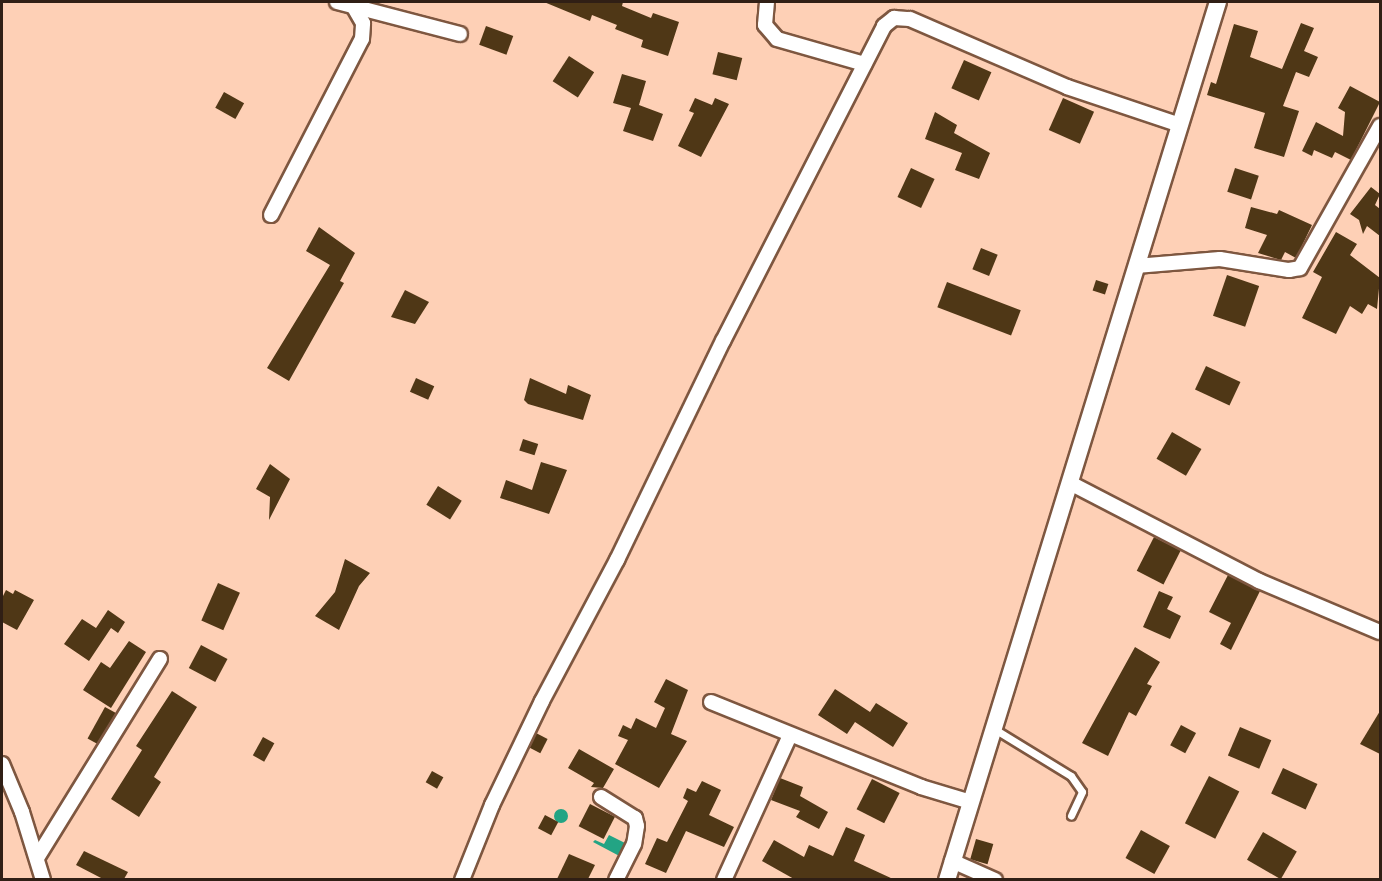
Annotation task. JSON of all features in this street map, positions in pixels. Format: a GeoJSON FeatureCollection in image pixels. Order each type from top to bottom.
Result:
{"type":"FeatureCollection","features":[{"type":"Feature","properties":{"kind":"street"},"geometry":{"type":"LineString","coordinates":[[337,2],[352,4],[460,34]]}},
{"type":"Feature","properties":{"kind":"street"},"geometry":{"type":"LineString","coordinates":[[767,2],[765,25],[777,39],[864,64]]}},
{"type":"Feature","properties":{"kind":"street"},"geometry":{"type":"LineString","coordinates":[[946,879],[996,730],[1218,2]]}},
{"type":"Feature","properties":{"kind":"street"},"geometry":{"type":"LineString","coordinates":[[271,216],[362,39],[363,23],[352,4]]}},
{"type":"Feature","properties":{"kind":"street"},"geometry":{"type":"LineString","coordinates":[[462,879],[479,833],[542,701],[617,560],[884,26],[894,18],[910,19],[1067,87],[1180,125]]}},
{"type":"Feature","properties":{"kind":"street"},"geometry":{"type":"LineString","coordinates":[[1136,266],[1220,259],[1289,270],[1300,268],[1380,126]]}},
{"type":"Feature","properties":{"kind":"street"},"geometry":{"type":"LineString","coordinates":[[1070,483],[1259,581],[1380,632]]}},
{"type":"Feature","properties":{"kind":"street"},"geometry":{"type":"LineString","coordinates":[[37,858],[160,659]]}},
{"type":"Feature","properties":{"kind":"street"},"geometry":{"type":"LineString","coordinates":[[711,702],[790,735],[971,802]]}},
{"type":"Feature","properties":{"kind":"street"},"geometry":{"type":"LineString","coordinates":[[724,879],[790,735]]}},
{"type":"Feature","properties":{"kind":"street"},"geometry":{"type":"LineString","coordinates":[[2,764],[43,879]]}},
{"type":"Feature","properties":{"kind":"street"},"geometry":{"type":"LineString","coordinates":[[601,797],[634,818],[637,826],[634,844],[616,879]]}},
{"type":"Feature","properties":{"kind":"street"},"geometry":{"type":"LineString","coordinates":[[952,861],[995,879]]}},
{"type":"Feature","properties":{"kind":"lane"},"geometry":{"type":"LineString","coordinates":[[996,730],[1071,776],[1082,792],[1071,816]]}},
{"type":"Feature","properties":{"kind":"water"},"geometry":{"type":"Polygon","coordinates":[[[558,809],[564,809],[568,816],[564,823],[558,823],[554,819],[554,813],[558,809]]]}},
{"type":"Feature","properties":{"kind":"water"},"geometry":{"type":"Polygon","coordinates":[[[609,835],[631,846],[625,859],[593,842],[595,840],[604,844],[609,835]]]}},
{"type":"Feature","properties":{"kind":"building"},"geometry":{"type":"Polygon","coordinates":[[[544,2],[623,2],[622,6],[651,18],[653,13],[679,22],[668,56],[641,47],[643,40],[615,29],[617,25],[592,15],[590,21],[544,2]]]}},
{"type":"Feature","properties":{"kind":"building"},"geometry":{"type":"Polygon","coordinates":[[[1301,23],[1314,28],[1304,51],[1318,57],[1309,77],[1296,72],[1283,106],[1299,111],[1284,157],[1254,148],[1265,113],[1207,95],[1211,82],[1216,84],[1234,24],[1258,31],[1250,57],[1282,69],[1301,23]]]}},
{"type":"Feature","properties":{"kind":"building"},"geometry":{"type":"Polygon","coordinates":[[[486,26],[513,36],[506,55],[479,45],[486,26]]]}},
{"type":"Feature","properties":{"kind":"building"},"geometry":{"type":"Polygon","coordinates":[[[718,52],[742,58],[737,80],[712,74],[718,52]]]}},
{"type":"Feature","properties":{"kind":"building"},"geometry":{"type":"Polygon","coordinates":[[[569,56],[594,72],[578,97],[553,81],[569,56]]]}},
{"type":"Feature","properties":{"kind":"building"},"geometry":{"type":"Polygon","coordinates":[[[964,60],[991,72],[979,101],[951,88],[964,60]]]}},
{"type":"Feature","properties":{"kind":"building"},"geometry":{"type":"Polygon","coordinates":[[[622,74],[646,81],[639,105],[663,114],[653,141],[623,131],[631,108],[613,103],[622,74]]]}},
{"type":"Feature","properties":{"kind":"building"},"geometry":{"type":"Polygon","coordinates":[[[1350,86],[1380,102],[1351,160],[1335,152],[1332,158],[1314,150],[1312,156],[1302,151],[1316,122],[1343,136],[1345,112],[1338,108],[1350,86]]]}},
{"type":"Feature","properties":{"kind":"building"},"geometry":{"type":"Polygon","coordinates":[[[224,92],[244,103],[235,119],[215,108],[224,92]]]}},
{"type":"Feature","properties":{"kind":"building"},"geometry":{"type":"Polygon","coordinates":[[[695,98],[712,105],[715,98],[729,104],[701,157],[678,146],[694,113],[689,111],[695,98]]]}},
{"type":"Feature","properties":{"kind":"building"},"geometry":{"type":"Polygon","coordinates":[[[1063,98],[1094,112],[1080,144],[1049,130],[1063,98]]]}},
{"type":"Feature","properties":{"kind":"building"},"geometry":{"type":"Polygon","coordinates":[[[935,112],[957,125],[954,133],[990,153],[979,179],[955,170],[962,153],[925,139],[935,112]]]}},
{"type":"Feature","properties":{"kind":"building"},"geometry":{"type":"Polygon","coordinates":[[[911,168],[935,179],[921,208],[897,197],[911,168]]]}},
{"type":"Feature","properties":{"kind":"building"},"geometry":{"type":"Polygon","coordinates":[[[1235,168],[1259,176],[1251,200],[1227,192],[1235,168]]]}},
{"type":"Feature","properties":{"kind":"building"},"geometry":{"type":"Polygon","coordinates":[[[1371,187],[1380,194],[1375,205],[1380,209],[1380,236],[1367,226],[1363,234],[1359,220],[1350,214],[1371,187]]]}},
{"type":"Feature","properties":{"kind":"building"},"geometry":{"type":"Polygon","coordinates":[[[1251,207],[1277,214],[1279,210],[1312,225],[1296,258],[1285,252],[1281,260],[1258,253],[1267,235],[1245,228],[1251,207]]]}},
{"type":"Feature","properties":{"kind":"building"},"geometry":{"type":"Polygon","coordinates":[[[319,227],[355,253],[340,281],[344,283],[289,381],[267,368],[330,265],[306,251],[319,227]]]}},
{"type":"Feature","properties":{"kind":"building"},"geometry":{"type":"Polygon","coordinates":[[[1336,232],[1357,244],[1350,255],[1380,278],[1377,309],[1368,304],[1362,314],[1350,306],[1336,334],[1302,318],[1322,277],[1313,272],[1336,232]]]}},
{"type":"Feature","properties":{"kind":"building"},"geometry":{"type":"Polygon","coordinates":[[[981,248],[998,255],[989,276],[972,269],[981,248]]]}},
{"type":"Feature","properties":{"kind":"building"},"geometry":{"type":"Polygon","coordinates":[[[1227,275],[1259,286],[1245,327],[1213,316],[1227,275]]]}},
{"type":"Feature","properties":{"kind":"building"},"geometry":{"type":"Polygon","coordinates":[[[1096,280],[1108,284],[1105,294],[1093,290],[1096,280]]]}},
{"type":"Feature","properties":{"kind":"building"},"geometry":{"type":"Polygon","coordinates":[[[947,282],[1021,310],[1011,336],[937,307],[947,282]]]}},
{"type":"Feature","properties":{"kind":"building"},"geometry":{"type":"Polygon","coordinates":[[[405,290],[429,302],[415,324],[391,317],[405,290]]]}},
{"type":"Feature","properties":{"kind":"building"},"geometry":{"type":"Polygon","coordinates":[[[1206,366],[1240,382],[1229,406],[1195,390],[1206,366]]]}},
{"type":"Feature","properties":{"kind":"building"},"geometry":{"type":"Polygon","coordinates":[[[416,378],[434,386],[428,400],[410,392],[416,378]]]}},
{"type":"Feature","properties":{"kind":"building"},"geometry":{"type":"Polygon","coordinates":[[[530,378],[566,394],[568,385],[591,395],[583,420],[528,404],[524,400],[530,378]]]}},
{"type":"Feature","properties":{"kind":"building"},"geometry":{"type":"Polygon","coordinates":[[[1172,432],[1201,449],[1186,476],[1156,459],[1172,432]]]}},
{"type":"Feature","properties":{"kind":"building"},"geometry":{"type":"Polygon","coordinates":[[[523,439],[538,444],[535,455],[519,450],[523,439]]]}},
{"type":"Feature","properties":{"kind":"building"},"geometry":{"type":"Polygon","coordinates":[[[541,462],[567,470],[549,514],[500,498],[506,480],[532,490],[541,462]]]}},
{"type":"Feature","properties":{"kind":"building"},"geometry":{"type":"Polygon","coordinates":[[[270,464],[290,479],[269,520],[270,497],[256,489],[270,464]]]}},
{"type":"Feature","properties":{"kind":"building"},"geometry":{"type":"Polygon","coordinates":[[[438,486],[462,501],[450,519],[426,505],[438,486]]]}},
{"type":"Feature","properties":{"kind":"building"},"geometry":{"type":"Polygon","coordinates":[[[1154,537],[1181,551],[1163,584],[1137,571],[1154,537]]]}},
{"type":"Feature","properties":{"kind":"building"},"geometry":{"type":"Polygon","coordinates":[[[345,559],[370,573],[359,586],[339,630],[315,616],[335,592],[345,559]]]}},
{"type":"Feature","properties":{"kind":"building"},"geometry":{"type":"Polygon","coordinates":[[[1228,575],[1260,591],[1231,650],[1220,644],[1231,623],[1209,612],[1228,575]]]}},
{"type":"Feature","properties":{"kind":"building"},"geometry":{"type":"Polygon","coordinates":[[[218,583],[240,593],[223,630],[201,620],[218,583]]]}},
{"type":"Feature","properties":{"kind":"building"},"geometry":{"type":"Polygon","coordinates":[[[6,590],[13,594],[15,590],[34,600],[17,630],[2,622],[2,598],[6,590]]]}},
{"type":"Feature","properties":{"kind":"building"},"geometry":{"type":"Polygon","coordinates":[[[1159,591],[1173,597],[1167,609],[1181,616],[1170,639],[1143,627],[1159,591]]]}},
{"type":"Feature","properties":{"kind":"building"},"geometry":{"type":"Polygon","coordinates":[[[108,610],[125,622],[118,633],[111,628],[89,661],[64,644],[82,619],[96,628],[108,610]]]}},
{"type":"Feature","properties":{"kind":"building"},"geometry":{"type":"Polygon","coordinates":[[[129,641],[146,652],[111,708],[83,690],[101,662],[110,668],[129,641]]]}},
{"type":"Feature","properties":{"kind":"building"},"geometry":{"type":"Polygon","coordinates":[[[201,645],[227,659],[215,682],[189,668],[201,645]]]}},
{"type":"Feature","properties":{"kind":"building"},"geometry":{"type":"Polygon","coordinates":[[[1135,647],[1160,662],[1147,684],[1152,686],[1136,716],[1129,712],[1108,756],[1082,743],[1135,647]]]}},
{"type":"Feature","properties":{"kind":"building"},"geometry":{"type":"Polygon","coordinates":[[[666,679],[688,690],[671,734],[687,741],[659,788],[615,764],[628,740],[618,736],[623,725],[631,729],[636,718],[656,728],[665,708],[654,702],[666,679]]]}},
{"type":"Feature","properties":{"kind":"building"},"geometry":{"type":"Polygon","coordinates":[[[835,689],[870,712],[876,703],[908,723],[893,747],[855,722],[847,734],[818,715],[835,689]]]}},
{"type":"Feature","properties":{"kind":"building"},"geometry":{"type":"Polygon","coordinates":[[[172,691],[197,707],[154,777],[161,782],[139,817],[111,799],[142,750],[136,746],[172,691]]]}},
{"type":"Feature","properties":{"kind":"building"},"geometry":{"type":"Polygon","coordinates":[[[105,707],[116,713],[99,745],[88,738],[105,707]]]}},
{"type":"Feature","properties":{"kind":"building"},"geometry":{"type":"Polygon","coordinates":[[[1380,711],[1380,754],[1360,744],[1380,711]]]}},
{"type":"Feature","properties":{"kind":"building"},"geometry":{"type":"Polygon","coordinates":[[[1181,725],[1196,733],[1185,753],[1170,745],[1181,725]]]}},
{"type":"Feature","properties":{"kind":"building"},"geometry":{"type":"Polygon","coordinates":[[[1240,727],[1271,740],[1259,769],[1228,756],[1240,727]]]}},
{"type":"Feature","properties":{"kind":"building"},"geometry":{"type":"Polygon","coordinates":[[[536,733],[548,739],[540,753],[529,747],[536,733]]]}},
{"type":"Feature","properties":{"kind":"building"},"geometry":{"type":"Polygon","coordinates":[[[263,737],[274,743],[264,762],[253,755],[263,737]]]}},
{"type":"Feature","properties":{"kind":"building"},"geometry":{"type":"Polygon","coordinates":[[[579,749],[614,769],[603,788],[591,787],[594,783],[568,768],[579,749]]]}},
{"type":"Feature","properties":{"kind":"building"},"geometry":{"type":"Polygon","coordinates":[[[1283,768],[1317,784],[1306,809],[1271,793],[1283,768]]]}},
{"type":"Feature","properties":{"kind":"building"},"geometry":{"type":"Polygon","coordinates":[[[432,771],[443,777],[437,789],[426,782],[432,771]]]}},
{"type":"Feature","properties":{"kind":"building"},"geometry":{"type":"Polygon","coordinates":[[[1209,776],[1239,791],[1215,839],[1185,823],[1209,776]]]}},
{"type":"Feature","properties":{"kind":"building"},"geometry":{"type":"Polygon","coordinates":[[[780,778],[803,787],[800,796],[828,812],[819,829],[796,817],[800,811],[771,800],[780,778]]]}},
{"type":"Feature","properties":{"kind":"building"},"geometry":{"type":"Polygon","coordinates":[[[872,779],[900,793],[884,823],[857,809],[872,779]]]}},
{"type":"Feature","properties":{"kind":"building"},"geometry":{"type":"Polygon","coordinates":[[[702,781],[721,790],[709,815],[734,827],[724,847],[686,831],[666,873],[645,864],[657,838],[667,842],[688,801],[683,798],[687,788],[696,792],[702,781]]]}},
{"type":"Feature","properties":{"kind":"building"},"geometry":{"type":"Polygon","coordinates":[[[590,804],[615,817],[604,839],[579,826],[590,804]]]}},
{"type":"Feature","properties":{"kind":"building"},"geometry":{"type":"Polygon","coordinates":[[[545,815],[558,822],[551,835],[538,828],[545,815]]]}},
{"type":"Feature","properties":{"kind":"building"},"geometry":{"type":"Polygon","coordinates":[[[846,827],[865,835],[854,861],[893,879],[794,879],[762,861],[774,840],[804,857],[809,845],[833,856],[846,827]]]}},
{"type":"Feature","properties":{"kind":"building"},"geometry":{"type":"Polygon","coordinates":[[[1141,830],[1170,846],[1154,874],[1125,858],[1141,830]]]}},
{"type":"Feature","properties":{"kind":"building"},"geometry":{"type":"Polygon","coordinates":[[[1263,832],[1297,852],[1281,879],[1247,860],[1263,832]]]}},
{"type":"Feature","properties":{"kind":"building"},"geometry":{"type":"Polygon","coordinates":[[[976,839],[993,844],[988,864],[970,859],[976,839]]]}},
{"type":"Feature","properties":{"kind":"building"},"geometry":{"type":"Polygon","coordinates":[[[84,851],[128,872],[124,879],[103,879],[76,865],[84,851]]]}},
{"type":"Feature","properties":{"kind":"building"},"geometry":{"type":"Polygon","coordinates":[[[569,854],[595,865],[588,879],[557,879],[569,854]]]}}]}
